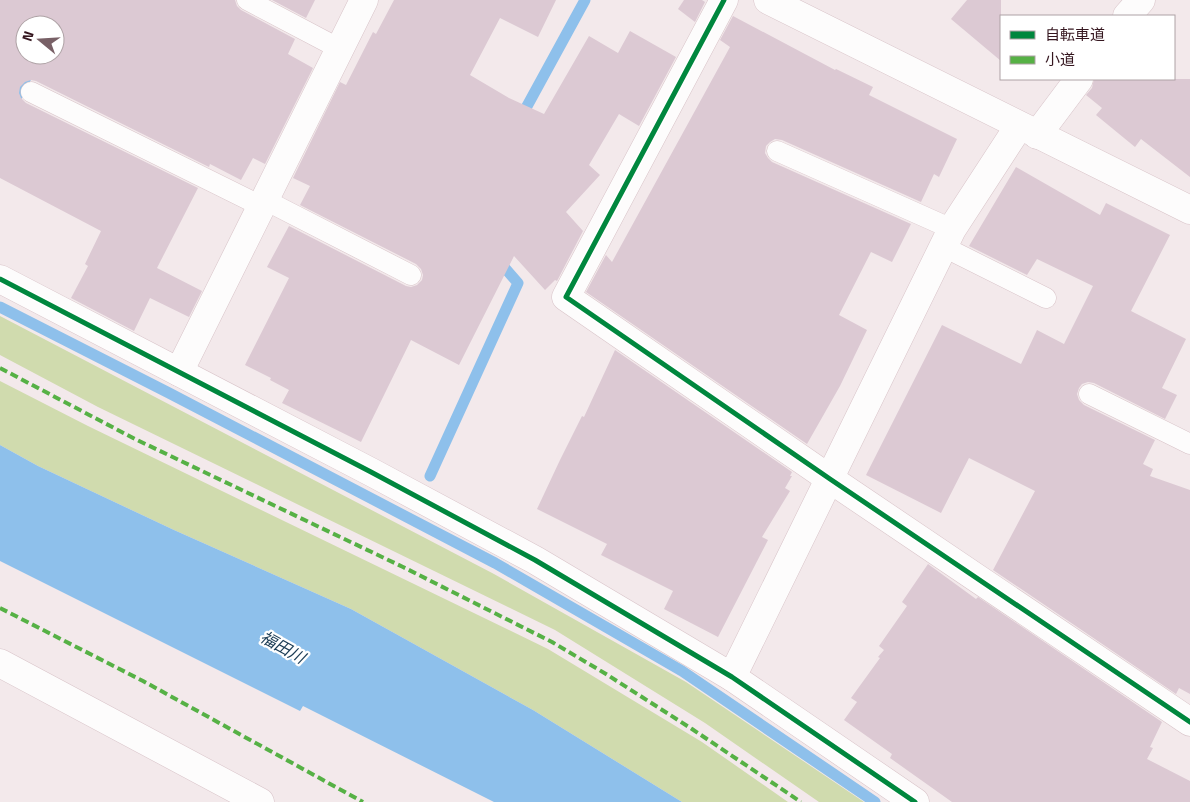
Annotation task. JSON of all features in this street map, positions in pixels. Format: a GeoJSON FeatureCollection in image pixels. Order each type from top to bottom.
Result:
{"type":"FeatureCollection","features":[{"type":"Feature","properties":{"kind":"street"},"geometry":{"type":"LineString","coordinates":[[179,372],[364,0]]}},
{"type":"Feature","properties":{"kind":"street"},"geometry":{"type":"LineString","coordinates":[[724,0],[566,297],[830,479],[1190,722]]}},
{"type":"Feature","properties":{"kind":"street"},"geometry":{"type":"LineString","coordinates":[[768,0],[1190,210]]}},
{"type":"Feature","properties":{"kind":"street"},"geometry":{"type":"LineString","coordinates":[[1128,15],[1142,0]]}},
{"type":"Feature","properties":{"kind":"street"},"geometry":{"type":"LineString","coordinates":[[732,677],[948,238],[1028,130],[1078,80]]}},
{"type":"Feature","properties":{"kind":"street"},"geometry":{"type":"LineString","coordinates":[[0,279],[371,472],[535,560],[732,677],[916,802]]}},
{"type":"Feature","properties":{"kind":"street"},"geometry":{"type":"LineString","coordinates":[[0,663],[260,802]]}},
{"type":"Feature","properties":{"kind":"lane"},"geometry":{"type":"LineString","coordinates":[[247,0],[340,48]]}},
{"type":"Feature","properties":{"kind":"lane"},"geometry":{"type":"LineString","coordinates":[[31,92],[410,275]]}},
{"type":"Feature","properties":{"kind":"lane"},"geometry":{"type":"LineString","coordinates":[[777,151],[948,238],[1046,298]]}},
{"type":"Feature","properties":{"kind":"lane"},"geometry":{"type":"LineString","coordinates":[[1089,394],[1190,444]]}},
{"type":"Feature","properties":{"kind":"green space"},"geometry":{"type":"Polygon","coordinates":[[[0,316],[494,574],[686,682],[864,802],[819,802],[705,723],[555,630],[98,407],[0,355],[0,316]]]}},
{"type":"Feature","properties":{"kind":"green space"},"geometry":{"type":"Polygon","coordinates":[[[0,381],[88,426],[548,649],[702,742],[788,802],[682,802],[533,710],[351,609],[174,530],[38,466],[0,445],[0,381]]]}},
{"type":"Feature","properties":{"kind":"water","name":"福田川"},"geometry":{"type":"Polygon","coordinates":[[[0,445],[38,466],[174,530],[351,609],[533,710],[682,802],[494,802],[303,706],[300,711],[0,561],[0,445]]]}},
{"type":"Feature","properties":{"kind":"building"},"geometry":{"type":"Polygon","coordinates":[[[0,0],[235,0],[241,10],[295,39],[288,54],[313,68],[265,164],[253,158],[241,180],[210,164],[209,167],[36,81],[25,82],[20,87],[19,93],[26,103],[198,188],[157,268],[202,291],[189,317],[150,298],[134,331],[71,298],[88,266],[85,264],[101,231],[0,178],[0,0]]]}},
{"type":"Feature","properties":{"kind":"building"},"geometry":{"type":"Polygon","coordinates":[[[272,0],[315,0],[306,18],[272,0]]]}},
{"type":"Feature","properties":{"kind":"building"},"geometry":{"type":"Polygon","coordinates":[[[394,0],[556,0],[538,37],[500,18],[470,75],[509,98],[544,114],[589,36],[618,53],[630,31],[676,57],[639,126],[619,114],[589,165],[600,175],[566,212],[583,231],[557,281],[555,280],[545,290],[514,256],[459,365],[411,340],[361,442],[282,403],[289,390],[270,380],[271,378],[245,365],[289,278],[267,267],[289,226],[406,286],[417,285],[422,280],[421,269],[416,264],[300,205],[310,186],[293,178],[340,82],[346,85],[373,32],[376,34],[394,0]]]}},
{"type":"Feature","properties":{"kind":"building"},"geometry":{"type":"Polygon","coordinates":[[[684,0],[702,0],[705,2],[695,22],[678,9],[684,0]]]}},
{"type":"Feature","properties":{"kind":"building"},"geometry":{"type":"Polygon","coordinates":[[[967,0],[1001,0],[1000,60],[951,19],[967,0]]]}},
{"type":"Feature","properties":{"kind":"building"},"geometry":{"type":"Polygon","coordinates":[[[733,16],[835,70],[873,87],[869,95],[957,139],[939,177],[934,174],[921,202],[782,140],[775,139],[766,146],[765,153],[772,162],[911,224],[892,262],[871,252],[839,315],[867,330],[840,386],[807,444],[586,292],[606,255],[612,262],[730,47],[720,40],[733,16]]]}},
{"type":"Feature","properties":{"kind":"building"},"geometry":{"type":"Polygon","coordinates":[[[1190,79],[1190,177],[1141,139],[1135,147],[1096,115],[1102,108],[1086,95],[1092,88],[1094,80],[1190,79]]]}},
{"type":"Feature","properties":{"kind":"building"},"geometry":{"type":"Polygon","coordinates":[[[1016,167],[1100,215],[1106,203],[1170,235],[1131,311],[1186,339],[1162,388],[1177,395],[1165,419],[1094,383],[1082,384],[1077,394],[1079,400],[1084,405],[1155,440],[1143,464],[1153,469],[1150,476],[1190,490],[1190,694],[1179,688],[1176,694],[993,570],[1035,491],[969,458],[941,513],[866,475],[942,325],[1021,364],[1037,330],[1064,344],[1093,286],[1037,259],[1027,275],[969,246],[1016,167]]]}},
{"type":"Feature","properties":{"kind":"building"},"geometry":{"type":"Polygon","coordinates":[[[615,350],[792,472],[790,476],[792,476],[785,488],[790,491],[762,537],[768,540],[718,637],[664,609],[673,591],[601,555],[607,544],[537,509],[582,416],[584,417],[615,350]]]}},
{"type":"Feature","properties":{"kind":"building"},"geometry":{"type":"Polygon","coordinates":[[[928,564],[976,599],[978,597],[1162,722],[1150,747],[1153,748],[1147,759],[1190,781],[1190,802],[952,802],[890,758],[892,754],[844,720],[857,702],[851,698],[884,650],[879,646],[907,606],[902,602],[928,564]]]}},
{"type":"Feature","properties":{"kind":"waterway"},"geometry":{"type":"LineString","coordinates":[[520,119],[585,0]]}},
{"type":"Feature","properties":{"kind":"waterway"},"geometry":{"type":"LineString","coordinates":[[0,130],[32,65]]}},
{"type":"Feature","properties":{"kind":"waterway"},"geometry":{"type":"LineString","coordinates":[[430,476],[518,283],[497,259]]}},
{"type":"Feature","properties":{"kind":"waterway"},"geometry":{"type":"LineString","coordinates":[[0,307],[495,563],[682,671],[875,802]]}},
{"type":"Feature","properties":{"kind":"marked path"},"geometry":{"type":"LineString","coordinates":[[0,368],[135,439],[403,567],[552,642],[692,729],[801,802]]}},
{"type":"Feature","properties":{"kind":"marked path"},"geometry":{"type":"LineString","coordinates":[[0,608],[143,681],[363,802]]}},
{"type":"Feature","properties":{"kind":"cycle path"},"geometry":{"type":"LineString","coordinates":[[724,0],[566,297],[830,479],[1190,722]]}},
{"type":"Feature","properties":{"kind":"cycle path"},"geometry":{"type":"LineString","coordinates":[[0,279],[371,472],[535,560],[732,677],[915,802]]}}]}
